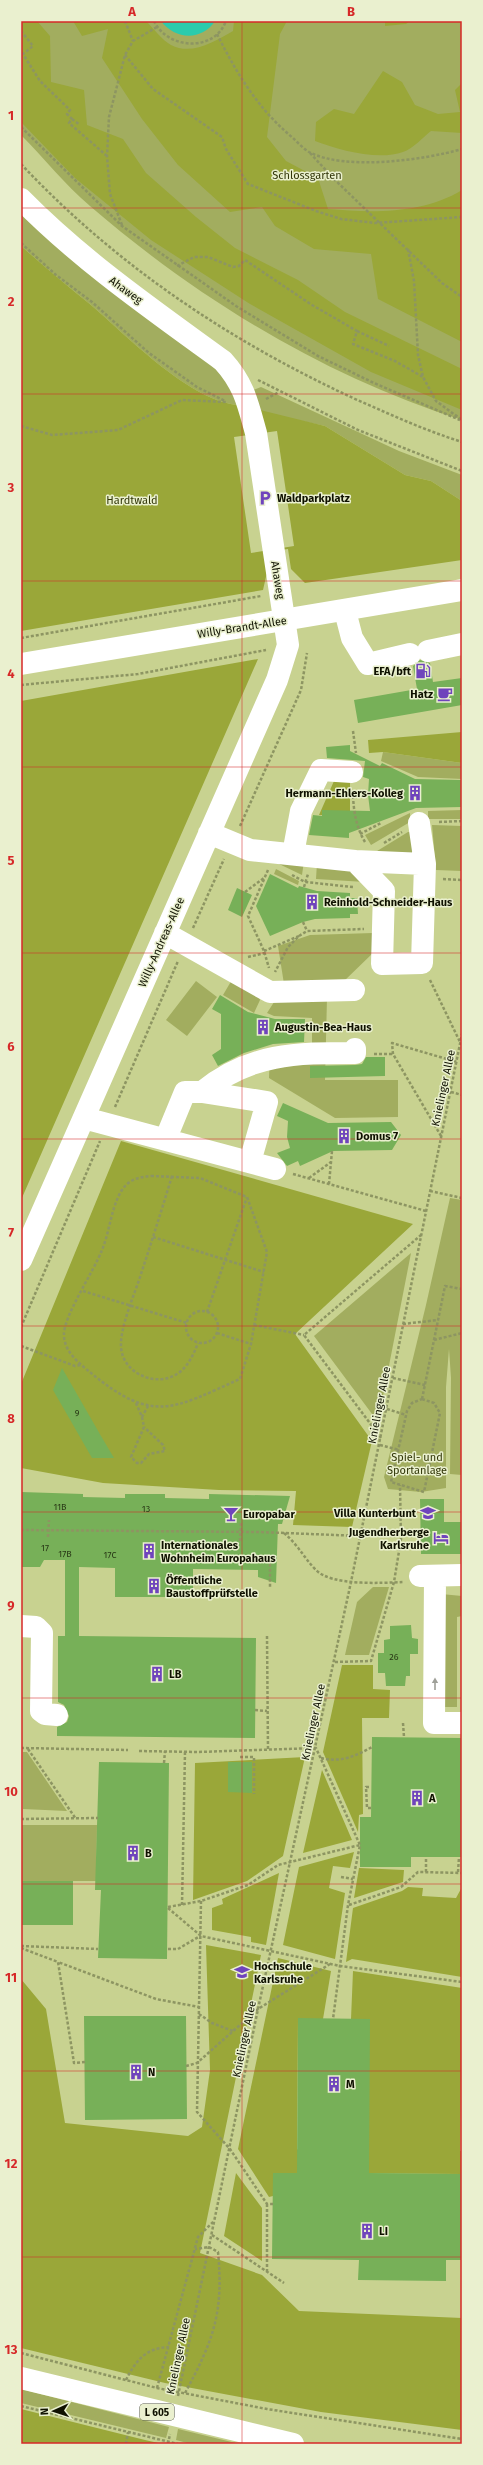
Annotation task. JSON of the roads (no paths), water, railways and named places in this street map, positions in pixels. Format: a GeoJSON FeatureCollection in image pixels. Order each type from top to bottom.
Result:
{"type":"FeatureCollection","features":[{"type":"Feature","properties":{"kind":"main road","name":"Ahaweg"},"geometry":{"type":"LineString","coordinates":[[21,199],[109,278],[223,361],[236,376],[248,405],[256,434],[284,620]]}},
{"type":"Feature","properties":{"kind":"main road","name":"Willy-Brandt-Allee"},"geometry":{"type":"LineString","coordinates":[[21,664],[345,611],[462,590]]}},
{"type":"Feature","properties":{"kind":"main road"},"geometry":{"type":"LineString","coordinates":[[345,611],[352,638],[368,664],[462,644]]}},
{"type":"Feature","properties":{"kind":"main road","name":"Willy-Andreas-Allee"},"geometry":{"type":"LineString","coordinates":[[21,1260],[277,680],[298,647],[284,620]]}},
{"type":"Feature","properties":{"kind":"main road"},"geometry":{"type":"LineString","coordinates":[[290,863],[301,811],[321,770],[352,772]]}},
{"type":"Feature","properties":{"kind":"main road"},"geometry":{"type":"LineString","coordinates":[[361,853],[380,887],[384,891],[382,964],[422,963],[425,864],[419,823]]}},
{"type":"Feature","properties":{"kind":"main road"},"geometry":{"type":"LineString","coordinates":[[210,833],[250,850],[290,863],[361,853],[425,864]]}},
{"type":"Feature","properties":{"kind":"main road"},"geometry":{"type":"LineString","coordinates":[[165,934],[270,992],[354,990]]}},
{"type":"Feature","properties":{"kind":"main road"},"geometry":{"type":"LineString","coordinates":[[202,1092],[217,1080],[258,1060],[310,1053],[356,1053],[355,1049]]}},
{"type":"Feature","properties":{"kind":"main road"},"geometry":{"type":"LineString","coordinates":[[166,1138],[184,1092],[202,1092],[267,1102],[250,1162]]}},
{"type":"Feature","properties":{"kind":"main road"},"geometry":{"type":"LineString","coordinates":[[84,1118],[166,1138],[275,1169]]}},
{"type":"Feature","properties":{"kind":"main road"},"geometry":{"type":"LineString","coordinates":[[462,1575],[428,1576],[434,1723],[462,1723]]}},
{"type":"Feature","properties":{"kind":"main road"},"geometry":{"type":"LineString","coordinates":[[21,1626],[36,1627],[42,1633],[41,1710],[45,1714],[57,1715]]}},
{"type":"Feature","properties":{"kind":"main road","name":"L 605"},"geometry":{"type":"LineString","coordinates":[[21,2378],[293,2444]]}},
{"type":"Feature","properties":{"kind":"water"},"geometry":{"type":"Polygon","coordinates":[[[161,21],[215,21],[210,28],[203,32],[188,36],[174,32],[161,21]]]}},
{"type":"Feature","properties":{"kind":"place","name":"Waldparkplatz"},"geometry":{"type":"Point","coordinates":[265,498]}},
{"type":"Feature","properties":{"kind":"place","name":"EFA/bft"},"geometry":{"type":"Point","coordinates":[423,671]}},
{"type":"Feature","properties":{"kind":"place","name":"Hatz"},"geometry":{"type":"Point","coordinates":[445,694]}},
{"type":"Feature","properties":{"kind":"place","name":"Hermann-Ehlers-Kolleg"},"geometry":{"type":"Point","coordinates":[415,793]}},
{"type":"Feature","properties":{"kind":"place","name":"Reinhold-Schneider-Haus"},"geometry":{"type":"Point","coordinates":[312,902]}},
{"type":"Feature","properties":{"kind":"place","name":"Augustin-Bea-Haus"},"geometry":{"type":"Point","coordinates":[263,1027]}},
{"type":"Feature","properties":{"kind":"place","name":"Domus 7"},"geometry":{"type":"Point","coordinates":[344,1136]}},
{"type":"Feature","properties":{"kind":"place","name":"Villa Kunterbunt"},"geometry":{"type":"Point","coordinates":[428,1513]}},
{"type":"Feature","properties":{"kind":"place","name":"Europabar"},"geometry":{"type":"Point","coordinates":[231,1514]}},
{"type":"Feature","properties":{"kind":"place","name":"Jugendherberge Karlsruhe"},"geometry":{"type":"Point","coordinates":[441,1538]}},
{"type":"Feature","properties":{"kind":"place","name":"Internationales Wohnheim Europahaus"},"geometry":{"type":"Point","coordinates":[149,1551]}},
{"type":"Feature","properties":{"kind":"place","name":"Öffentliche Baustoffprüfstelle"},"geometry":{"type":"Point","coordinates":[154,1586]}},
{"type":"Feature","properties":{"kind":"place","name":"LB"},"geometry":{"type":"Point","coordinates":[157,1674]}},
{"type":"Feature","properties":{"kind":"place","name":"A"},"geometry":{"type":"Point","coordinates":[417,1798]}},
{"type":"Feature","properties":{"kind":"place","name":"B"},"geometry":{"type":"Point","coordinates":[133,1853]}},
{"type":"Feature","properties":{"kind":"place","name":"Hochschule Karlsruhe"},"geometry":{"type":"Point","coordinates":[242,1972]}},
{"type":"Feature","properties":{"kind":"place","name":"N"},"geometry":{"type":"Point","coordinates":[136,2072]}},
{"type":"Feature","properties":{"kind":"place","name":"M"},"geometry":{"type":"Point","coordinates":[334,2084]}},
{"type":"Feature","properties":{"kind":"place","name":"LI"},"geometry":{"type":"Point","coordinates":[367,2231]}},
{"type":"Feature","properties":{"kind":"park label","name":"Schlossgarten"},"geometry":{"type":"Point","coordinates":[307,175]}},
{"type":"Feature","properties":{"kind":"park label","name":"Hardtwald"},"geometry":{"type":"Point","coordinates":[132,500]}},
{"type":"Feature","properties":{"kind":"park label","name":"Spiel- und Sportanlage"},"geometry":{"type":"Point","coordinates":[417,1463]}}]}
